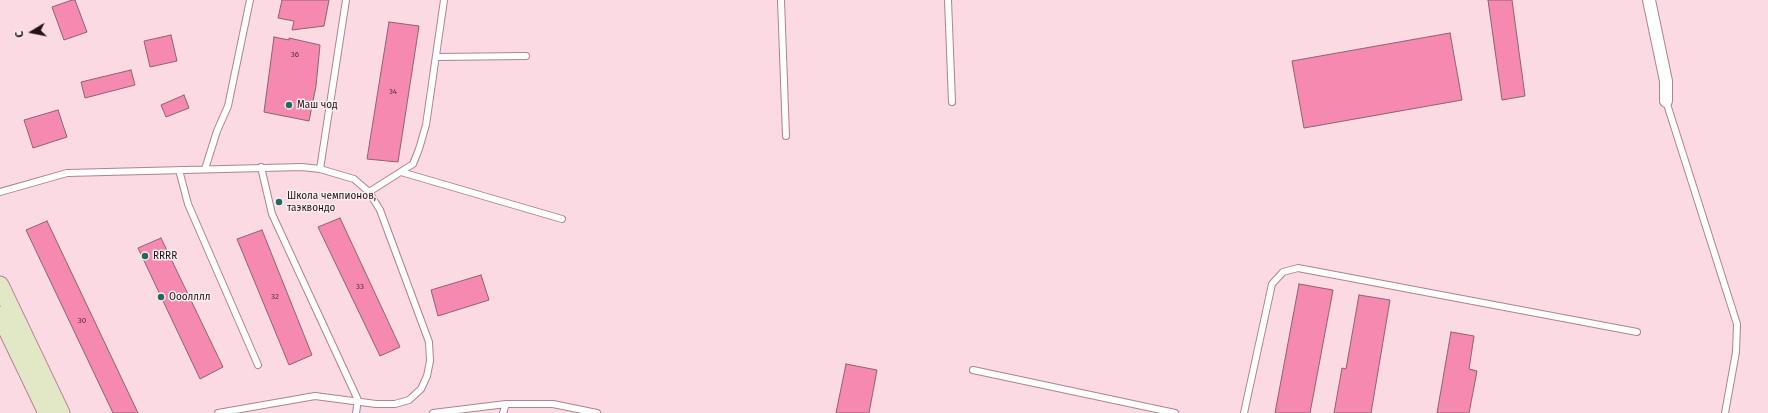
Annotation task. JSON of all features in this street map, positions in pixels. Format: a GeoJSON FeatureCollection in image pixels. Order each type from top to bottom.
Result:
{"type":"FeatureCollection","features":[{"type":"Feature","properties":{"kind":"main road"},"geometry":{"type":"LineString","coordinates":[[0,285],[61,413]]}},
{"type":"Feature","properties":{"kind":"main road"},"geometry":{"type":"LineString","coordinates":[[0,315],[4,335],[47,413]]}},
{"type":"Feature","properties":{"kind":"street"},"geometry":{"type":"LineString","coordinates":[[1648,0],[1666,81],[1666,101]]}},
{"type":"Feature","properties":{"kind":"lane"},"geometry":{"type":"LineString","coordinates":[[205,169],[217,131],[228,106],[250,0]]}},
{"type":"Feature","properties":{"kind":"lane"},"geometry":{"type":"LineString","coordinates":[[320,169],[346,0]]}},
{"type":"Feature","properties":{"kind":"lane"},"geometry":{"type":"LineString","coordinates":[[369,192],[402,172],[412,164],[419,149],[426,125],[444,0]]}},
{"type":"Feature","properties":{"kind":"lane"},"geometry":{"type":"LineString","coordinates":[[781,0],[786,136]]}},
{"type":"Feature","properties":{"kind":"lane"},"geometry":{"type":"LineString","coordinates":[[948,0],[952,102]]}},
{"type":"Feature","properties":{"kind":"lane"},"geometry":{"type":"LineString","coordinates":[[436,58],[526,56]]}},
{"type":"Feature","properties":{"kind":"lane"},"geometry":{"type":"LineString","coordinates":[[1666,101],[1737,324],[1736,352],[1725,413]]}},
{"type":"Feature","properties":{"kind":"lane"},"geometry":{"type":"LineString","coordinates":[[261,167],[272,214],[358,400],[356,413]]}},
{"type":"Feature","properties":{"kind":"lane"},"geometry":{"type":"LineString","coordinates":[[0,192],[66,173],[302,167],[320,169],[354,179],[369,192],[380,210],[429,342],[430,361],[427,376],[421,389],[409,400],[395,404],[376,404],[358,400],[315,396],[218,413]]}},
{"type":"Feature","properties":{"kind":"lane"},"geometry":{"type":"LineString","coordinates":[[179,170],[188,204],[258,365]]}},
{"type":"Feature","properties":{"kind":"lane"},"geometry":{"type":"LineString","coordinates":[[402,172],[562,219]]}},
{"type":"Feature","properties":{"kind":"lane"},"geometry":{"type":"LineString","coordinates":[[1244,413],[1272,284],[1283,272],[1298,268],[1637,332]]}},
{"type":"Feature","properties":{"kind":"lane"},"geometry":{"type":"LineString","coordinates":[[973,370],[1175,413]]}},
{"type":"Feature","properties":{"kind":"lane"},"geometry":{"type":"LineString","coordinates":[[503,413],[506,404]]}},
{"type":"Feature","properties":{"kind":"lane"},"geometry":{"type":"LineString","coordinates":[[433,413],[506,404],[553,404],[597,413]]}},
{"type":"Feature","properties":{"kind":"building"},"geometry":{"type":"Polygon","coordinates":[[[75,0],[87,32],[64,40],[52,7],[75,0]]]}},
{"type":"Feature","properties":{"kind":"building"},"geometry":{"type":"Polygon","coordinates":[[[282,0],[329,0],[324,26],[292,30],[294,21],[278,18],[282,0]]]}},
{"type":"Feature","properties":{"kind":"building"},"geometry":{"type":"Polygon","coordinates":[[[1488,0],[1512,0],[1525,96],[1502,100],[1488,0]]]}},
{"type":"Feature","properties":{"kind":"building"},"geometry":{"type":"Polygon","coordinates":[[[389,22],[419,26],[398,162],[367,159],[389,22]]]}},
{"type":"Feature","properties":{"kind":"building"},"geometry":{"type":"Polygon","coordinates":[[[1450,33],[1462,100],[1304,128],[1292,61],[1450,33]]]}},
{"type":"Feature","properties":{"kind":"building"},"geometry":{"type":"Polygon","coordinates":[[[171,35],[177,61],[150,67],[144,41],[171,35]]]}},
{"type":"Feature","properties":{"kind":"building"},"geometry":{"type":"Polygon","coordinates":[[[274,37],[289,40],[289,38],[320,45],[316,86],[309,121],[264,112],[274,37]]]}},
{"type":"Feature","properties":{"kind":"building"},"geometry":{"type":"Polygon","coordinates":[[[131,70],[135,85],[85,98],[81,82],[131,70]]]}},
{"type":"Feature","properties":{"kind":"building"},"geometry":{"type":"Polygon","coordinates":[[[184,95],[189,108],[166,117],[161,105],[184,95]]]}},
{"type":"Feature","properties":{"kind":"building"},"geometry":{"type":"Polygon","coordinates":[[[58,110],[67,137],[33,148],[24,120],[58,110]]]}},
{"type":"Feature","properties":{"kind":"building"},"geometry":{"type":"Polygon","coordinates":[[[340,218],[400,347],[380,356],[318,227],[340,218]]]}},
{"type":"Feature","properties":{"kind":"building"},"geometry":{"type":"Polygon","coordinates":[[[47,221],[138,413],[113,413],[26,230],[47,221]]]}},
{"type":"Feature","properties":{"kind":"building"},"geometry":{"type":"Polygon","coordinates":[[[262,230],[312,355],[289,365],[237,239],[262,230]]]}},
{"type":"Feature","properties":{"kind":"building"},"geometry":{"type":"Polygon","coordinates":[[[161,238],[223,367],[200,379],[138,248],[161,238]]]}},
{"type":"Feature","properties":{"kind":"building"},"geometry":{"type":"Polygon","coordinates":[[[481,275],[489,300],[438,316],[431,290],[481,275]]]}},
{"type":"Feature","properties":{"kind":"building"},"geometry":{"type":"Polygon","coordinates":[[[1299,284],[1333,290],[1310,413],[1275,413],[1299,284]]]}},
{"type":"Feature","properties":{"kind":"building"},"geometry":{"type":"Polygon","coordinates":[[[1359,295],[1390,300],[1371,413],[1334,413],[1342,368],[1346,369],[1359,295]]]}},
{"type":"Feature","properties":{"kind":"building"},"geometry":{"type":"Polygon","coordinates":[[[1451,332],[1474,336],[1469,369],[1477,371],[1469,413],[1437,413],[1451,332]]]}},
{"type":"Feature","properties":{"kind":"building"},"geometry":{"type":"Polygon","coordinates":[[[846,364],[877,370],[869,413],[836,413],[846,364]]]}},
{"type":"Feature","properties":{"kind":"place","name":"Маш чод"},"geometry":{"type":"Point","coordinates":[289,105]}},
{"type":"Feature","properties":{"kind":"place","name":"Школа чемпионов, таэквондо"},"geometry":{"type":"Point","coordinates":[279,202]}},
{"type":"Feature","properties":{"kind":"place","name":"RRRR"},"geometry":{"type":"Point","coordinates":[145,256]}},
{"type":"Feature","properties":{"kind":"place","name":"Ооолллл"},"geometry":{"type":"Point","coordinates":[161,297]}}]}
